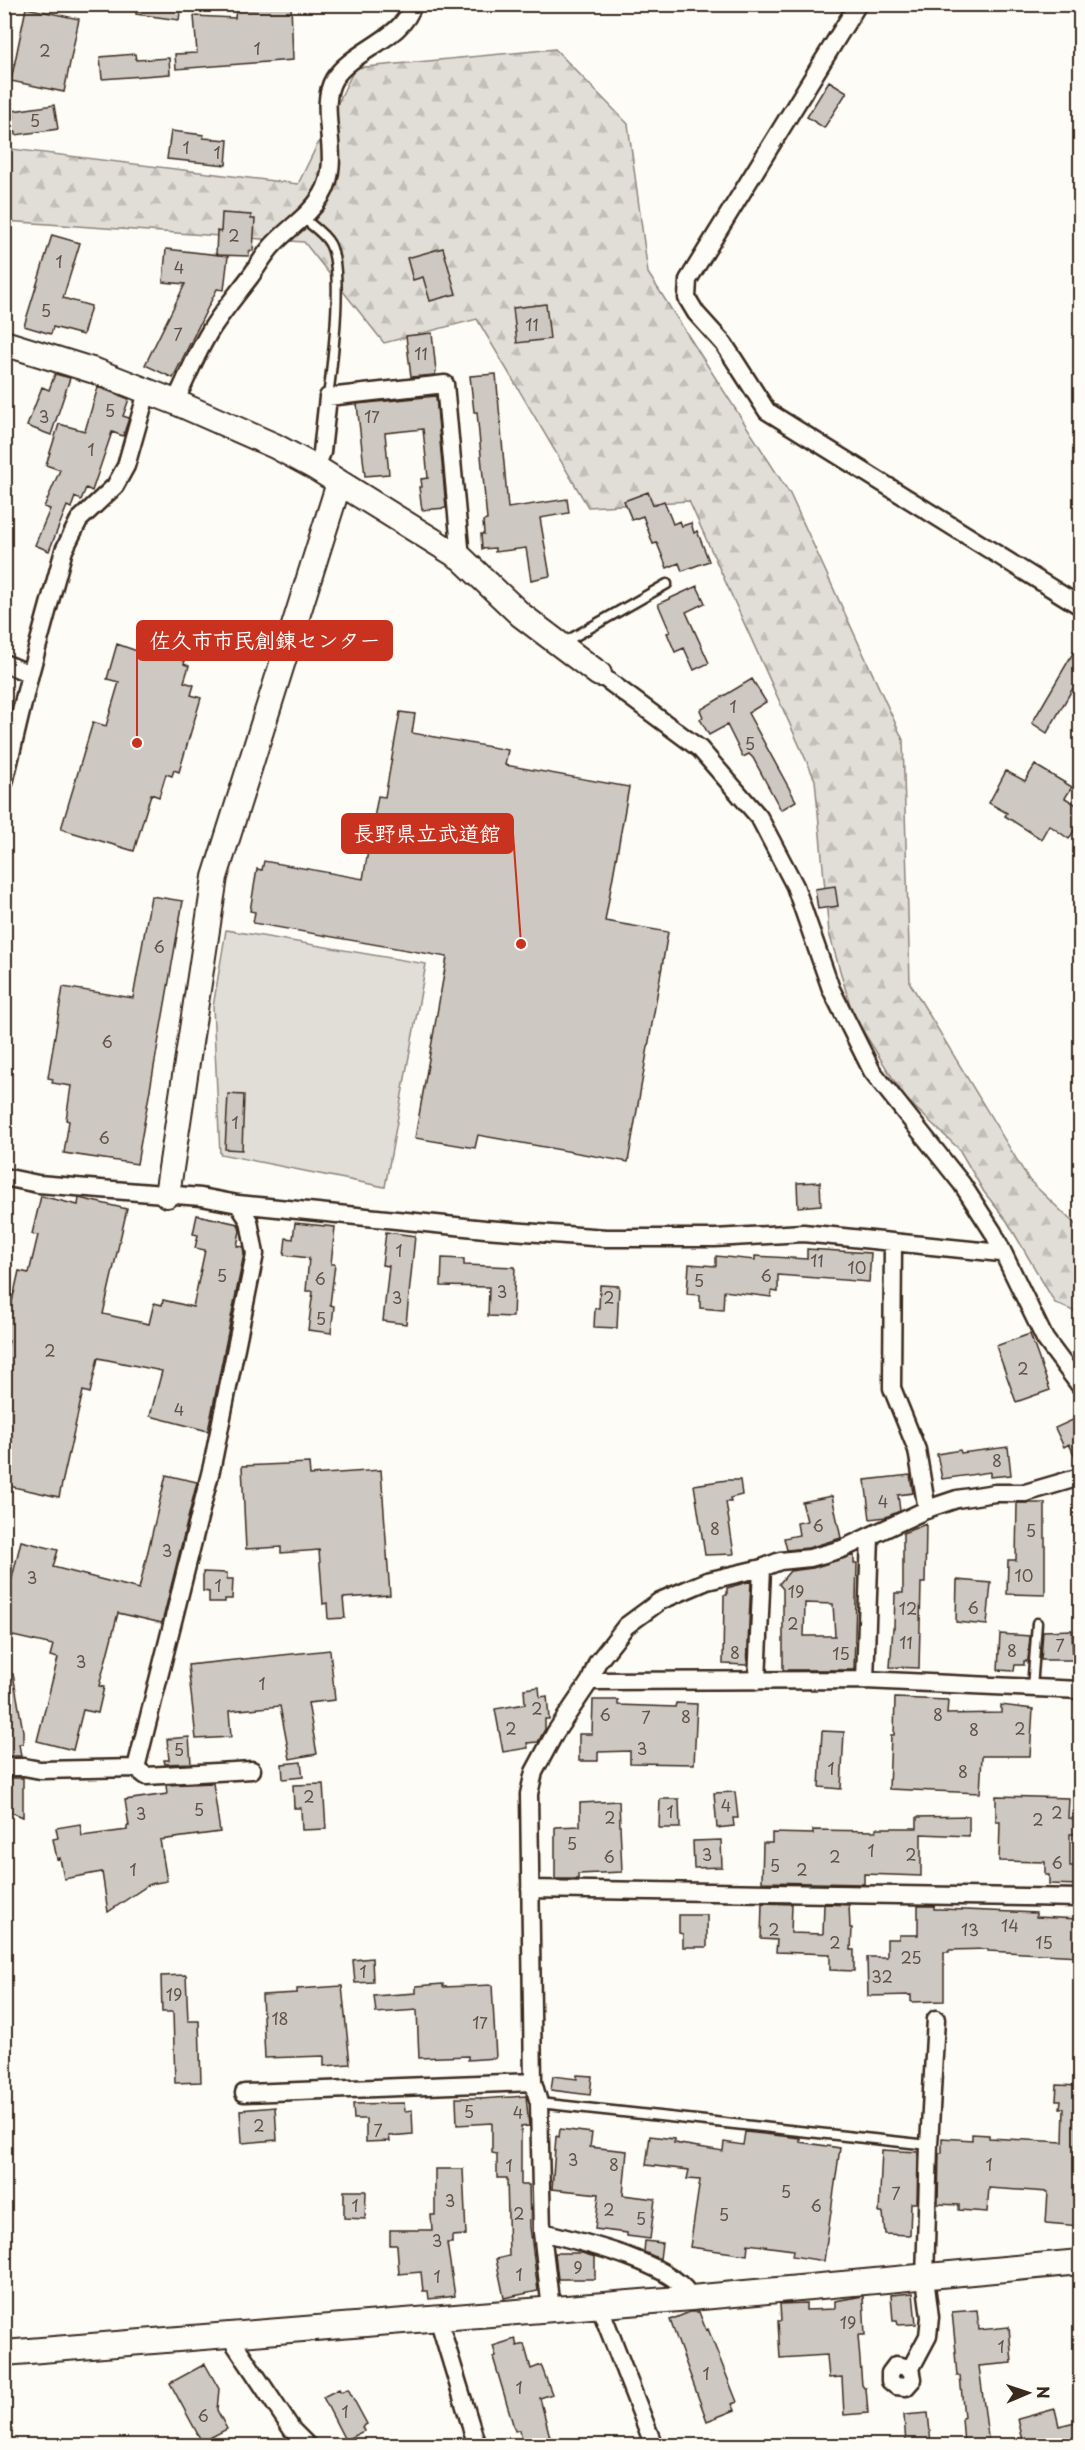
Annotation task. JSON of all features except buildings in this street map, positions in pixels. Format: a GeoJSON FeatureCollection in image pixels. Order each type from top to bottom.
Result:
{"type":"FeatureCollection","features":[{"type":"Feature","properties":{"kind":"street"},"geometry":{"type":"LineString","coordinates":[[175,402],[211,330],[274,244],[303,218],[322,196],[329,181],[332,164],[328,102],[333,81],[343,67],[399,25],[413,4]]}},
{"type":"Feature","properties":{"kind":"street"},"geometry":{"type":"LineString","coordinates":[[858,4],[688,280],[687,298],[696,313],[724,344],[767,411],[1080,606]]}},
{"type":"Feature","properties":{"kind":"street"},"geometry":{"type":"LineString","coordinates":[[4,343],[98,372],[175,402],[275,446],[316,468],[461,558],[521,615],[700,749],[759,817],[795,886],[831,989],[872,1071],[962,1184],[993,1232],[1001,1253],[1045,1339],[1080,1386]]}},
{"type":"Feature","properties":{"kind":"street"},"geometry":{"type":"LineString","coordinates":[[316,468],[322,452],[328,398],[445,384],[461,558]]}},
{"type":"Feature","properties":{"kind":"street"},"geometry":{"type":"LineString","coordinates":[[4,783],[30,674],[64,550],[79,520],[116,486],[126,466],[147,392]]}},
{"type":"Feature","properties":{"kind":"street"},"geometry":{"type":"LineString","coordinates":[[167,1195],[215,877],[339,483]]}},
{"type":"Feature","properties":{"kind":"street"},"geometry":{"type":"LineString","coordinates":[[4,663],[30,674]]}},
{"type":"Feature","properties":{"kind":"street"},"geometry":{"type":"LineString","coordinates":[[4,1177],[38,1184],[201,1197],[238,1204],[485,1229],[606,1238],[714,1238],[803,1233],[1001,1253]]}},
{"type":"Feature","properties":{"kind":"street"},"geometry":{"type":"LineString","coordinates":[[136,1768],[212,1466],[255,1254],[249,1221],[238,1204]]}},
{"type":"Feature","properties":{"kind":"street"},"geometry":{"type":"LineString","coordinates":[[893,1242],[892,1388],[917,1450],[927,1510]]}},
{"type":"Feature","properties":{"kind":"street"},"geometry":{"type":"LineString","coordinates":[[551,2309],[542,2232],[539,2103],[533,2082],[528,1808],[530,1781],[555,1732],[590,1681],[597,1663],[626,1626],[647,1609],[678,1592],[707,1581],[762,1568],[780,1561],[825,1554],[870,1538],[927,1510],[957,1499],[995,1493],[1025,1492],[1080,1477]]}},
{"type":"Feature","properties":{"kind":"street"},"geometry":{"type":"LineString","coordinates":[[865,1680],[870,1538]]}},
{"type":"Feature","properties":{"kind":"street"},"geometry":{"type":"LineString","coordinates":[[757,1680],[762,1568]]}},
{"type":"Feature","properties":{"kind":"street"},"geometry":{"type":"LineString","coordinates":[[590,1681],[865,1680],[1080,1690]]}},
{"type":"Feature","properties":{"kind":"street"},"geometry":{"type":"LineString","coordinates":[[4,1767],[40,1770],[136,1768],[146,1776],[252,1770]]}},
{"type":"Feature","properties":{"kind":"street"},"geometry":{"type":"LineString","coordinates":[[530,1889],[1080,1898]]}},
{"type":"Feature","properties":{"kind":"street"},"geometry":{"type":"LineString","coordinates":[[910,2368],[928,2336],[930,2317],[925,2278],[928,2145],[936,2019]]}},
{"type":"Feature","properties":{"kind":"street"},"geometry":{"type":"LineString","coordinates":[[244,2093],[533,2082]]}},
{"type":"Feature","properties":{"kind":"street"},"geometry":{"type":"LineString","coordinates":[[542,2232],[617,2252],[682,2284],[691,2298]]}},
{"type":"Feature","properties":{"kind":"street"},"geometry":{"type":"LineString","coordinates":[[4,2353],[691,2298],[1080,2262]]}},
{"type":"Feature","properties":{"kind":"street"},"geometry":{"type":"LineString","coordinates":[[599,2305],[654,2445]]}},
{"type":"Feature","properties":{"kind":"street"},"geometry":{"type":"LineString","coordinates":[[438,2318],[477,2445]]}},
{"type":"Feature","properties":{"kind":"street"},"geometry":{"type":"LineString","coordinates":[[228,2334],[293,2431],[308,2445]]}},
{"type":"Feature","properties":{"kind":"lane"},"geometry":{"type":"LineString","coordinates":[[303,218],[330,244],[336,270],[336,338],[328,398]]}},
{"type":"Feature","properties":{"kind":"lane"},"geometry":{"type":"LineString","coordinates":[[561,645],[668,584]]}},
{"type":"Feature","properties":{"kind":"lane"},"geometry":{"type":"LineString","coordinates":[[1032,1688],[1036,1623]]}},
{"type":"Feature","properties":{"kind":"lane"},"geometry":{"type":"LineString","coordinates":[[539,2103],[928,2145]]}},
{"type":"Feature","properties":{"kind":"green space"},"geometry":{"type":"Polygon","coordinates":[[[555,49],[628,124],[648,273],[790,494],[903,740],[910,983],[1029,1180],[1080,1229],[1080,1314],[1055,1303],[1007,1221],[984,1192],[959,1149],[905,1098],[853,1015],[829,933],[815,780],[689,501],[588,507],[477,319],[384,343],[304,242],[5,221],[4,148],[298,184],[355,68],[555,49]]]}},
{"type":"Feature","properties":{"kind":"green space"},"geometry":{"type":"Polygon","coordinates":[[[226,930],[426,964],[385,1187],[220,1154],[213,1007],[226,930]]]}},
{"type":"Feature","properties":{"kind":"place","name":"佐久市市民創錬センター"},"geometry":{"type":"Point","coordinates":[137,743]}},
{"type":"Feature","properties":{"kind":"place","name":"長野県立武道館"},"geometry":{"type":"Point","coordinates":[521,944]}}]}
